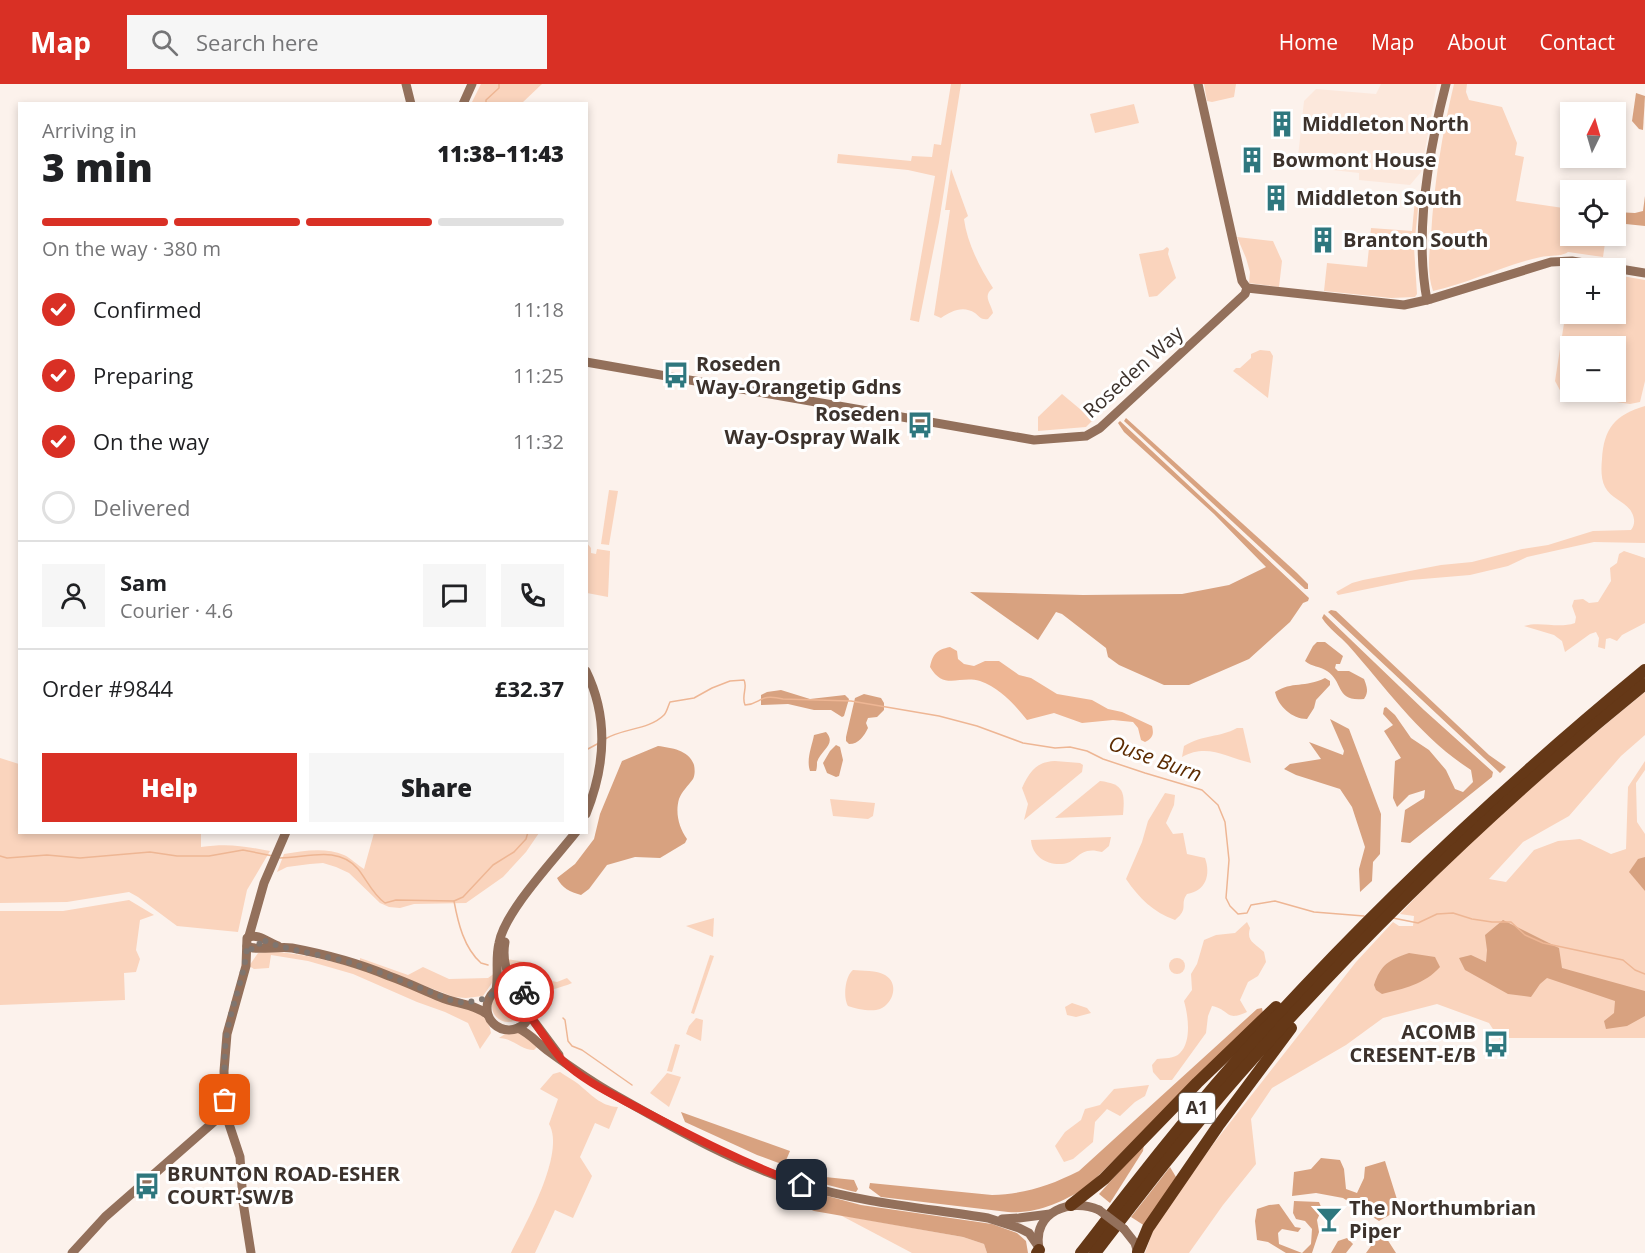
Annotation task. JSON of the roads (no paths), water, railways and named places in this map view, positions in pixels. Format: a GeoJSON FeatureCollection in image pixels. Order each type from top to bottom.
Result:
{"type":"FeatureCollection","features":[{"type":"Feature","properties":{"kind":"highway","name":"A1"},"geometry":{"type":"LineString","coordinates":[[1081,1253],[1232,1066],[1506,788],[1645,670]]}},
{"type":"Feature","properties":{"kind":"highway","name":"A1"},"geometry":{"type":"LineString","coordinates":[[1380,916],[1529,782],[1645,684]]}},
{"type":"Feature","properties":{"kind":"highway","name":"A1"},"geometry":{"type":"LineString","coordinates":[[1071,1205],[1104,1179],[1236,1044],[1279,1005],[1324,974]]}},
{"type":"Feature","properties":{"kind":"highway","name":"A1"},"geometry":{"type":"LineString","coordinates":[[1138,1252],[1148,1228],[1324,974]]}},
{"type":"Feature","properties":{"kind":"highway","name":"A1"},"geometry":{"type":"LineString","coordinates":[[1095,1253],[1207,1112],[1324,974]]}},
{"type":"Feature","properties":{"kind":"street"},"geometry":{"type":"LineString","coordinates":[[406,84],[410,102]]}},
{"type":"Feature","properties":{"kind":"street"},"geometry":{"type":"LineString","coordinates":[[464,102],[472,84]]}},
{"type":"Feature","properties":{"kind":"street"},"geometry":{"type":"LineString","coordinates":[[1198,84],[1242,281],[1246,288],[1404,306],[1551,262],[1572,261],[1645,273]]}},
{"type":"Feature","properties":{"kind":"street"},"geometry":{"type":"LineString","coordinates":[[1427,300],[1422,263],[1425,201],[1439,110],[1446,84]]}},
{"type":"Feature","properties":{"kind":"street","name":"Roseden Way"},"geometry":{"type":"LineString","coordinates":[[588,362],[1034,440],[1086,436],[1094,434],[1245,294],[1246,288]]}},
{"type":"Feature","properties":{"kind":"street"},"geometry":{"type":"LineString","coordinates":[[588,676],[600,709],[603,727],[598,780],[588,808]]}},
{"type":"Feature","properties":{"kind":"street"},"geometry":{"type":"LineString","coordinates":[[251,1253],[243,1202],[240,1157],[225,1112],[224,1071],[227,1034],[254,942],[256,914],[272,862],[285,834]]}},
{"type":"Feature","properties":{"kind":"street"},"geometry":{"type":"LineString","coordinates":[[496,990],[499,942],[512,916],[574,834]]}},
{"type":"Feature","properties":{"kind":"street"},"geometry":{"type":"LineString","coordinates":[[512,916],[503,956],[507,972],[515,987]]}},
{"type":"Feature","properties":{"kind":"street"},"geometry":{"type":"LineString","coordinates":[[254,942],[345,961],[387,975],[442,998],[478,1007],[487,1014]]}},
{"type":"Feature","properties":{"kind":"street"},"geometry":{"type":"LineString","coordinates":[[504,986],[515,987],[525,993],[530,1000],[530,1016],[518,1028],[500,1029],[492,1023],[487,1014],[486,1005],[488,998],[496,990],[504,986]]}},
{"type":"Feature","properties":{"kind":"street"},"geometry":{"type":"LineString","coordinates":[[465,1003],[488,998]]}},
{"type":"Feature","properties":{"kind":"street"},"geometry":{"type":"LineString","coordinates":[[530,1016],[562,1060]]}},
{"type":"Feature","properties":{"kind":"street"},"geometry":{"type":"LineString","coordinates":[[518,1028],[585,1078],[722,1152],[763,1171],[832,1193],[988,1218],[1029,1233],[1039,1250]]}},
{"type":"Feature","properties":{"kind":"street"},"geometry":{"type":"LineString","coordinates":[[72,1253],[105,1217],[225,1112]]}},
{"type":"Feature","properties":{"kind":"street"},"geometry":{"type":"LineString","coordinates":[[988,1218],[1019,1218],[1050,1214],[1071,1205],[1086,1206],[1099,1210],[1124,1229],[1138,1252]]}},
{"type":"Feature","properties":{"kind":"street"},"geometry":{"type":"LineString","coordinates":[[1039,1250],[1039,1231],[1050,1214]]}},
{"type":"Feature","properties":{"kind":"waterway"},"geometry":{"type":"LineString","coordinates":[[486,102],[499,88],[499,84]]}},
{"type":"Feature","properties":{"kind":"waterway","name":"Ouse Burn"},"geometry":{"type":"LineString","coordinates":[[605,739],[651,724],[665,714],[670,702],[694,698],[730,681],[744,680],[745,705],[769,697],[851,701],[939,716],[977,726],[1023,743],[1055,748],[1070,747],[1087,751],[1103,759],[1202,790],[1218,805],[1225,822],[1229,860],[1226,898],[1238,914],[1247,913],[1251,905],[1275,901],[1314,912],[1364,916]]}},
{"type":"Feature","properties":{"kind":"waterway","name":"Ouse Burn"},"geometry":{"type":"LineString","coordinates":[[588,749],[599,743]]}},
{"type":"Feature","properties":{"kind":"waterway","name":"Ouse Burn"},"geometry":{"type":"LineString","coordinates":[[280,858],[321,854],[341,857],[358,869],[385,903],[396,900],[454,901],[463,897],[493,865],[514,852],[526,839],[527,834]]}},
{"type":"Feature","properties":{"kind":"waterway","name":"Ouse Burn"},"geometry":{"type":"LineString","coordinates":[[0,856],[7,858],[47,855],[80,858],[150,852],[177,856],[209,856],[243,850],[273,856]]}},
{"type":"Feature","properties":{"kind":"waterway"},"geometry":{"type":"LineString","coordinates":[[454,901],[466,943],[475,957],[481,963],[488,965]]}},
{"type":"Feature","properties":{"kind":"waterway","name":"Ouse Burn"},"geometry":{"type":"LineString","coordinates":[[1393,918],[1418,923],[1437,914],[1453,913],[1472,919],[1511,922],[1525,935],[1543,943],[1623,960],[1635,970],[1645,974]]}},
{"type":"Feature","properties":{"kind":"waterway"},"geometry":{"type":"LineString","coordinates":[[512,966],[527,978],[544,987]]}},
{"type":"Feature","properties":{"kind":"waterway"},"geometry":{"type":"LineString","coordinates":[[563,1018],[568,1041],[572,1046],[582,1050],[632,1085]]}},
{"type":"Feature","properties":{"kind":"place","name":"Middleton North"},"geometry":{"type":"Point","coordinates":[1282,124]}},
{"type":"Feature","properties":{"kind":"place","name":"Bowmont House"},"geometry":{"type":"Point","coordinates":[1252,160]}},
{"type":"Feature","properties":{"kind":"place","name":"Middleton South"},"geometry":{"type":"Point","coordinates":[1276,198]}},
{"type":"Feature","properties":{"kind":"place","name":"Branton South"},"geometry":{"type":"Point","coordinates":[1323,240]}},
{"type":"Feature","properties":{"kind":"place","name":"Roseden Way-Orangetip Gdns"},"geometry":{"type":"Point","coordinates":[676,375]}},
{"type":"Feature","properties":{"kind":"place","name":"Roseden Way-Ospray Walk"},"geometry":{"type":"Point","coordinates":[920,425]}},
{"type":"Feature","properties":{"kind":"place","name":"ACOMB CRESENT-E/B"},"geometry":{"type":"Point","coordinates":[1496,1044]}},
{"type":"Feature","properties":{"kind":"place","name":"BRUNTON ROAD-ESHER COURT-SW/B"},"geometry":{"type":"Point","coordinates":[147,1186]}},
{"type":"Feature","properties":{"kind":"place","name":"The Northumbrian Piper"},"geometry":{"type":"Point","coordinates":[1329,1219]}}]}
